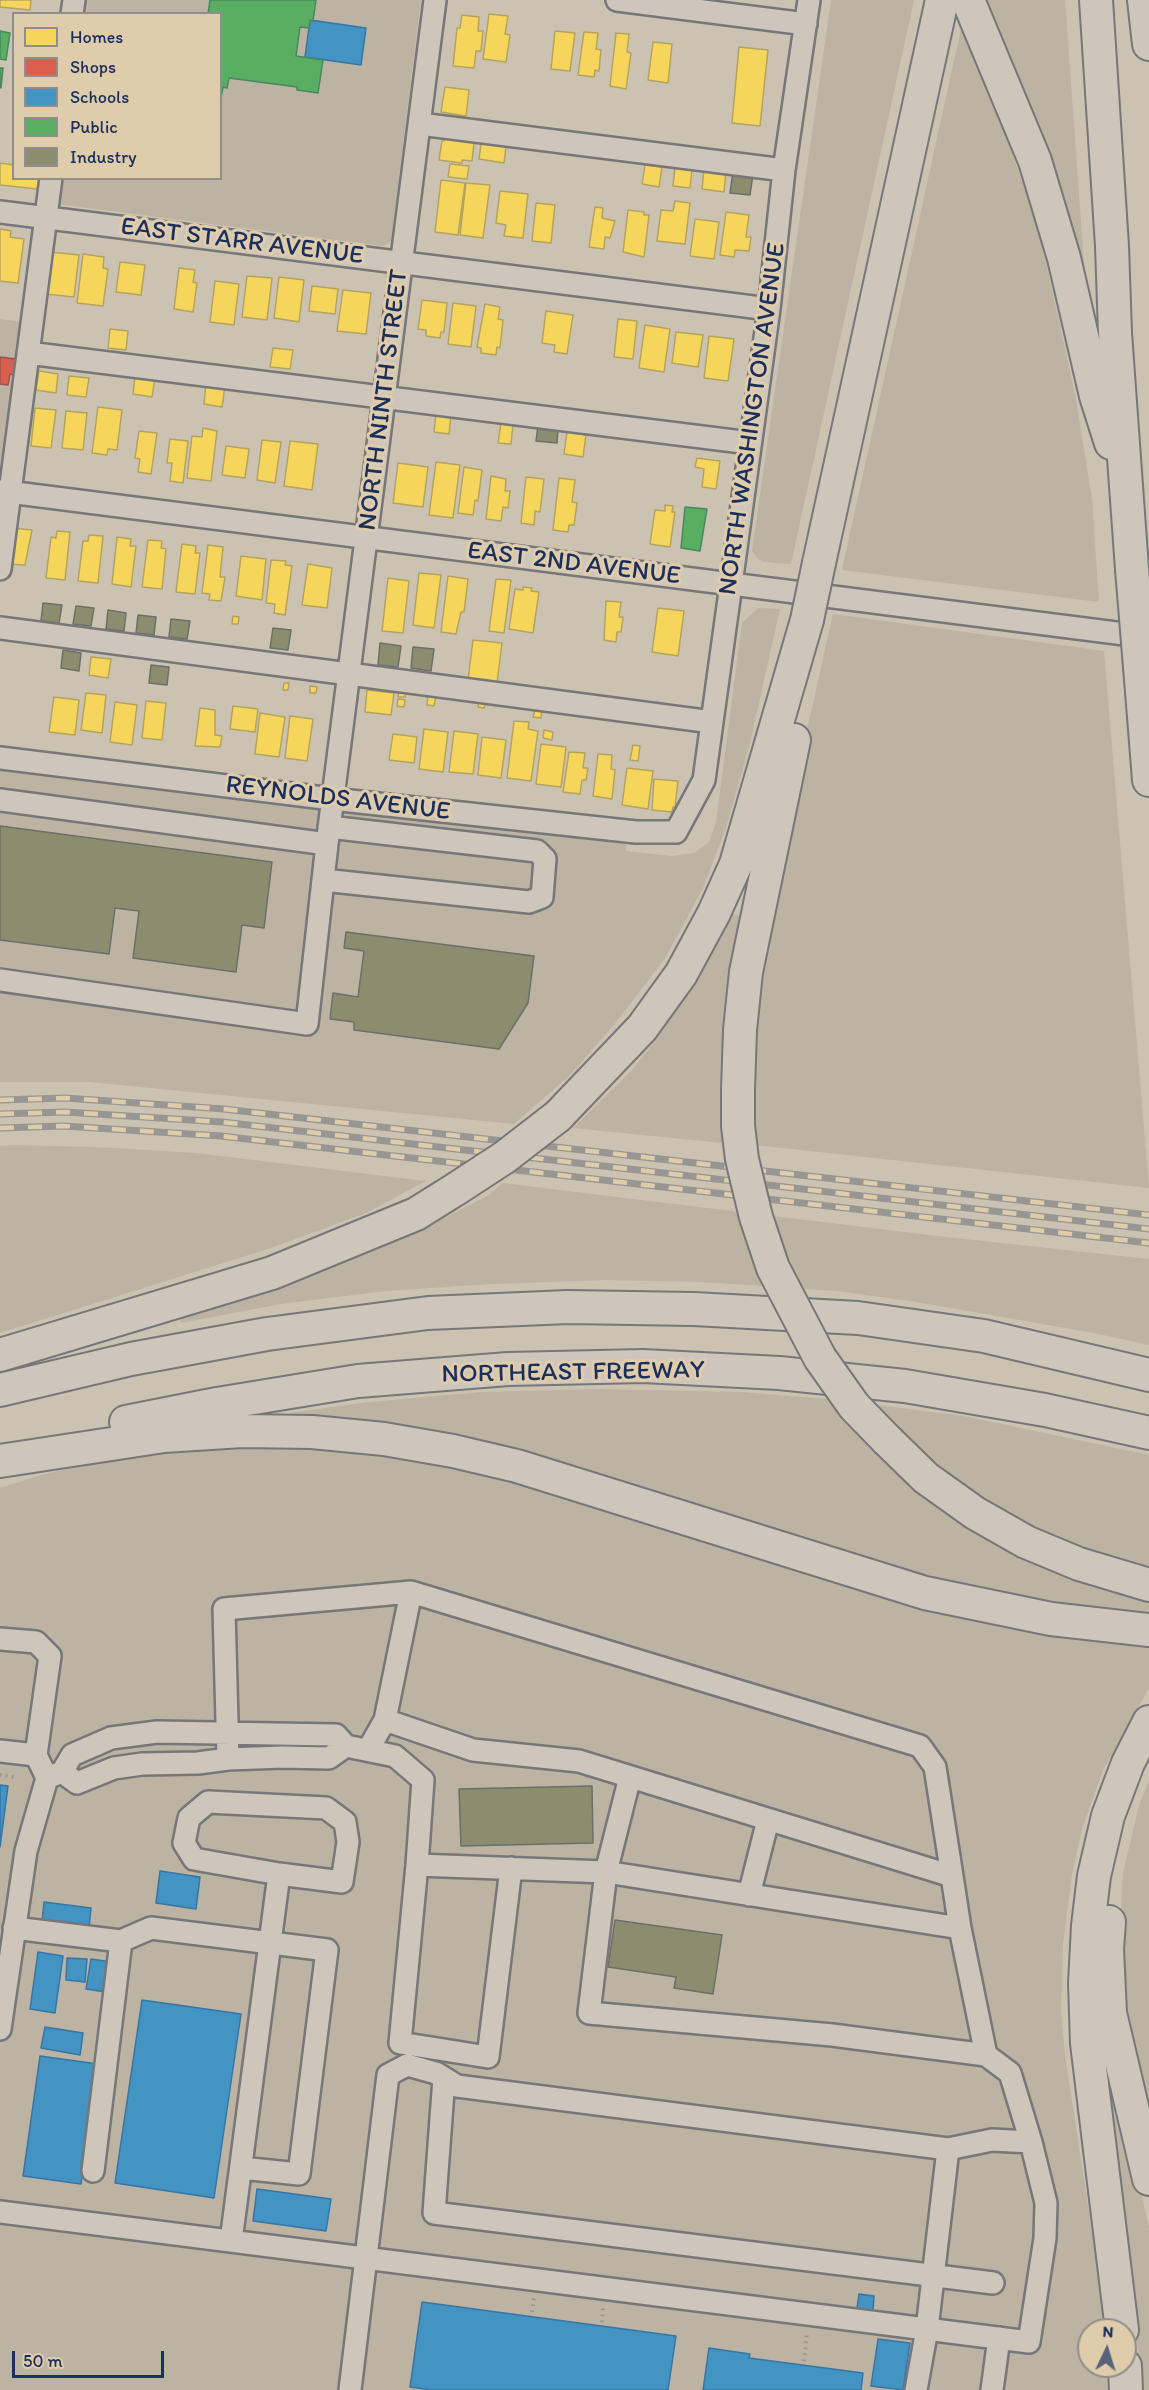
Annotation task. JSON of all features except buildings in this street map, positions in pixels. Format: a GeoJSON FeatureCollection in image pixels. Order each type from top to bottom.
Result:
{"type":"FeatureCollection","features":[{"type":"Feature","properties":{"kind":"highway"},"geometry":{"type":"LineString","coordinates":[[1096,0],[1115,333],[1149,780]]}},
{"type":"Feature","properties":{"kind":"highway"},"geometry":{"type":"LineString","coordinates":[[1144,0],[1149,44]]}},
{"type":"Feature","properties":{"kind":"highway"},"geometry":{"type":"LineString","coordinates":[[960,1],[1035,160],[1064,258],[1096,396],[1127,489]]}},
{"type":"Feature","properties":{"kind":"highway"},"geometry":{"type":"LineString","coordinates":[[0,1355],[272,1273],[416,1214],[505,1157],[558,1116],[642,1028],[681,974],[714,913],[736,864],[807,620],[819,563],[960,1]]}},
{"type":"Feature","properties":{"kind":"highway"},"geometry":{"type":"LineString","coordinates":[[807,620],[800,713],[746,972],[738,1090],[738,1126],[742,1159],[756,1217],[773,1268],[820,1358],[854,1406],[926,1478],[975,1513],[1026,1542],[1078,1564],[1149,1585]]}},
{"type":"Feature","properties":{"kind":"highway"},"geometry":{"type":"LineString","coordinates":[[0,1390],[131,1359],[267,1334],[428,1313],[567,1307],[694,1309],[858,1318],[984,1336],[1149,1375]]}},
{"type":"Feature","properties":{"kind":"highway","name":"NORTHEAST FREEWAY"},"geometry":{"type":"LineString","coordinates":[[0,1455],[89,1430],[240,1400],[358,1381],[530,1368],[643,1366],[779,1374],[893,1385],[1045,1410],[1149,1433]]}},
{"type":"Feature","properties":{"kind":"highway"},"geometry":{"type":"LineString","coordinates":[[0,1461],[164,1436],[242,1431],[312,1431],[384,1439],[453,1451],[516,1466],[925,1593],[1051,1619],[1149,1630]]}},
{"type":"Feature","properties":{"kind":"highway"},"geometry":{"type":"LineString","coordinates":[[1121,2318],[1087,2043],[1085,1983],[1094,1876],[1108,1816],[1128,1763],[1149,1722]]}},
{"type":"Feature","properties":{"kind":"highway"},"geometry":{"type":"LineString","coordinates":[[1149,1747],[1133,1787],[1120,1834],[1111,1888],[1107,1949],[1110,2013],[1149,2179]]}},
{"type":"Feature","properties":{"kind":"street","name":"NORTH NINTH STREET"},"geometry":{"type":"LineString","coordinates":[[0,980],[307,1024],[348,675],[435,0]]}},
{"type":"Feature","properties":{"kind":"street"},"geometry":{"type":"LineString","coordinates":[[617,0],[806,24]]}},
{"type":"Feature","properties":{"kind":"street","name":"NORTH WASHINGTON AVENUE"},"geometry":{"type":"LineString","coordinates":[[676,832],[704,780],[769,309],[784,170],[809,0]]}},
{"type":"Feature","properties":{"kind":"street"},"geometry":{"type":"LineString","coordinates":[[420,124],[784,170]]}},
{"type":"Feature","properties":{"kind":"street"},"geometry":{"type":"LineString","coordinates":[[0,569],[5,492],[28,353],[51,180]]}},
{"type":"Feature","properties":{"kind":"street","name":"EAST STARR AVENUE"},"geometry":{"type":"LineString","coordinates":[[0,212],[769,309]]}},
{"type":"Feature","properties":{"kind":"street"},"geometry":{"type":"LineString","coordinates":[[28,353],[750,443]]}},
{"type":"Feature","properties":{"kind":"street","name":"EAST 2ND AVENUE"},"geometry":{"type":"LineString","coordinates":[[5,492],[1149,637]]}},
{"type":"Feature","properties":{"kind":"street"},"geometry":{"type":"LineString","coordinates":[[0,628],[712,722]]}},
{"type":"Feature","properties":{"kind":"street","name":"REYNOLDS AVENUE"},"geometry":{"type":"LineString","coordinates":[[0,758],[333,799],[636,832],[676,832]]}},
{"type":"Feature","properties":{"kind":"street"},"geometry":{"type":"LineString","coordinates":[[0,800],[328,836],[537,851],[545,859],[542,897],[529,902],[323,880]]}},
{"type":"Feature","properties":{"kind":"street"},"geometry":{"type":"LineString","coordinates":[[368,1750],[385,1720],[411,1592]]}},
{"type":"Feature","properties":{"kind":"street"},"geometry":{"type":"LineString","coordinates":[[228,1759],[224,1609],[411,1592],[920,1746],[935,1767],[960,1928],[986,2055]]}},
{"type":"Feature","properties":{"kind":"street"},"geometry":{"type":"LineString","coordinates":[[0,1639],[36,1642],[50,1656],[36,1755]]}},
{"type":"Feature","properties":{"kind":"street"},"geometry":{"type":"LineString","coordinates":[[385,1720],[473,1750],[579,1761],[952,1876]]}},
{"type":"Feature","properties":{"kind":"street"},"geometry":{"type":"LineString","coordinates":[[0,2029],[26,1851],[55,1775],[72,1755],[111,1738],[157,1732],[336,1735],[346,1746],[395,1756],[423,1780],[400,2043],[488,2057],[511,1868]]}},
{"type":"Feature","properties":{"kind":"street"},"geometry":{"type":"LineString","coordinates":[[0,1751],[36,1755],[55,1775],[77,1783],[114,1768],[142,1764],[198,1763],[228,1759],[329,1758],[346,1746]]}},
{"type":"Feature","properties":{"kind":"street"},"geometry":{"type":"LineString","coordinates":[[0,2212],[1029,2342],[1046,2238],[1046,2203],[1031,2142],[1010,2073],[986,2055],[832,2035],[589,2013],[606,1872],[630,1777]]}},
{"type":"Feature","properties":{"kind":"street"},"geometry":{"type":"LineString","coordinates":[[208,1802],[326,1808],[345,1822],[348,1842],[342,1882],[279,1874],[194,1859],[184,1843],[189,1818],[208,1802]]}},
{"type":"Feature","properties":{"kind":"street"},"geometry":{"type":"LineString","coordinates":[[749,1895],[768,1820]]}},
{"type":"Feature","properties":{"kind":"street"},"geometry":{"type":"LineString","coordinates":[[417,1865],[606,1872],[960,1928]]}},
{"type":"Feature","properties":{"kind":"street"},"geometry":{"type":"LineString","coordinates":[[231,2241],[279,1874]]}},
{"type":"Feature","properties":{"kind":"street"},"geometry":{"type":"LineString","coordinates":[[14,1928],[121,1941],[151,1928],[327,1950],[299,2174],[242,2168]]}},
{"type":"Feature","properties":{"kind":"street"},"geometry":{"type":"LineString","coordinates":[[93,2171],[121,1941]]}},
{"type":"Feature","properties":{"kind":"street"},"geometry":{"type":"LineString","coordinates":[[350,2390],[388,2076],[407,2065],[436,2073],[457,2086],[948,2150],[992,2140],[1031,2142]]}},
{"type":"Feature","properties":{"kind":"street"},"geometry":{"type":"LineString","coordinates":[[444,2078],[434,2213],[993,2283]]}},
{"type":"Feature","properties":{"kind":"street"},"geometry":{"type":"LineString","coordinates":[[916,2390],[927,2329],[948,2150]]}},
{"type":"Feature","properties":{"kind":"street"},"geometry":{"type":"LineString","coordinates":[[992,2390],[999,2338]]}},
{"type":"Feature","properties":{"kind":"path"},"geometry":{"type":"LineString","coordinates":[[0,1775],[14,1777]]}},
{"type":"Feature","properties":{"kind":"path"},"geometry":{"type":"LineString","coordinates":[[602,2322],[604,2301]]}},
{"type":"Feature","properties":{"kind":"path"},"geometry":{"type":"LineString","coordinates":[[804,2361],[810,2314]]}},
{"type":"Feature","properties":{"kind":"shaded area"},"geometry":{"type":"Polygon","coordinates":[[[80,0],[421,0],[391,241],[383,246],[57,204],[56,180],[222,180],[222,12],[79,12],[80,0]]]}},
{"type":"Feature","properties":{"kind":"shaded area"},"geometry":{"type":"Polygon","coordinates":[[[831,0],[914,0],[791,564],[765,562],[758,559],[752,551],[831,0]]]}},
{"type":"Feature","properties":{"kind":"shaded area"},"geometry":{"type":"Polygon","coordinates":[[[983,0],[1065,0],[1084,264],[1078,267],[983,0]]]}},
{"type":"Feature","properties":{"kind":"shaded area"},"geometry":{"type":"Polygon","coordinates":[[[963,20],[1037,221],[1075,394],[1092,499],[1099,602],[842,570],[963,20]]]}},
{"type":"Feature","properties":{"kind":"shaded area"},"geometry":{"type":"Polygon","coordinates":[[[0,319],[28,323],[0,487],[0,319]]]}},
{"type":"Feature","properties":{"kind":"shaded area"},"geometry":{"type":"Polygon","coordinates":[[[758,608],[780,609],[750,743],[726,828],[703,888],[666,957],[618,1020],[570,1075],[514,1124],[90,1082],[0,1082],[0,761],[627,836],[626,851],[671,856],[694,853],[709,842],[716,822],[742,623],[758,608]]]}},
{"type":"Feature","properties":{"kind":"shaded area"},"geometry":{"type":"Polygon","coordinates":[[[833,614],[1104,651],[1149,1188],[755,1145],[750,1044],[770,895],[833,614]]]}},
{"type":"Feature","properties":{"kind":"shaded area"},"geometry":{"type":"Polygon","coordinates":[[[731,913],[740,916],[722,1044],[723,1143],[573,1128],[631,1071],[653,1044],[688,994],[731,913]]]}},
{"type":"Feature","properties":{"kind":"shaded area"},"geometry":{"type":"Polygon","coordinates":[[[0,1146],[196,1153],[426,1181],[366,1213],[271,1248],[0,1333],[0,1146]]]}},
{"type":"Feature","properties":{"kind":"shaded area"},"geometry":{"type":"Polygon","coordinates":[[[502,1183],[946,1237],[1149,1259],[1149,1345],[1094,1333],[916,1302],[837,1291],[701,1282],[605,1280],[386,1291],[281,1304],[181,1323],[179,1314],[316,1272],[425,1228],[489,1195],[502,1183]]]}},
{"type":"Feature","properties":{"kind":"shaded area"},"geometry":{"type":"Polygon","coordinates":[[[592,1389],[741,1392],[829,1399],[964,1416],[1149,1455],[1149,1573],[1036,1535],[877,1438],[877,1456],[915,1486],[1005,1548],[1088,1583],[1149,1599],[1149,1619],[1043,1607],[290,1421],[289,1413],[369,1402],[483,1392],[592,1389]]]}},
{"type":"Feature","properties":{"kind":"shaded area"},"geometry":{"type":"Polygon","coordinates":[[[282,1447],[356,1450],[400,1455],[518,1482],[1038,1631],[1149,1646],[1149,1688],[1103,1770],[1082,1829],[1072,1875],[1063,1944],[1061,2010],[1065,2055],[1105,2318],[1077,2318],[1077,2378],[1110,2378],[1111,2390],[0,2390],[0,1488],[41,1475],[140,1453],[199,1448],[282,1447]]]}},
{"type":"Feature","properties":{"kind":"shaded area"},"geometry":{"type":"Polygon","coordinates":[[[1149,1781],[1149,2128],[1136,2075],[1121,1984],[1120,1928],[1123,1873],[1139,1805],[1149,1781]]]}},
{"type":"Feature","properties":{"kind":"shaded area"},"geometry":{"type":"Polygon","coordinates":[[[1106,2040],[1149,2227],[1149,2390],[1140,2390],[1137,2318],[1134,2318],[1098,2042],[1106,2040]]]}},
{"type":"Feature","properties":{"kind":"railway"},"geometry":{"type":"LineString","coordinates":[[0,1100],[65,1098],[224,1109],[1149,1215]]}},
{"type":"Feature","properties":{"kind":"railway"},"geometry":{"type":"LineString","coordinates":[[0,1114],[65,1112],[222,1122],[1149,1229]]}},
{"type":"Feature","properties":{"kind":"railway"},"geometry":{"type":"LineString","coordinates":[[0,1128],[64,1126],[221,1136],[1149,1243]]}}]}
